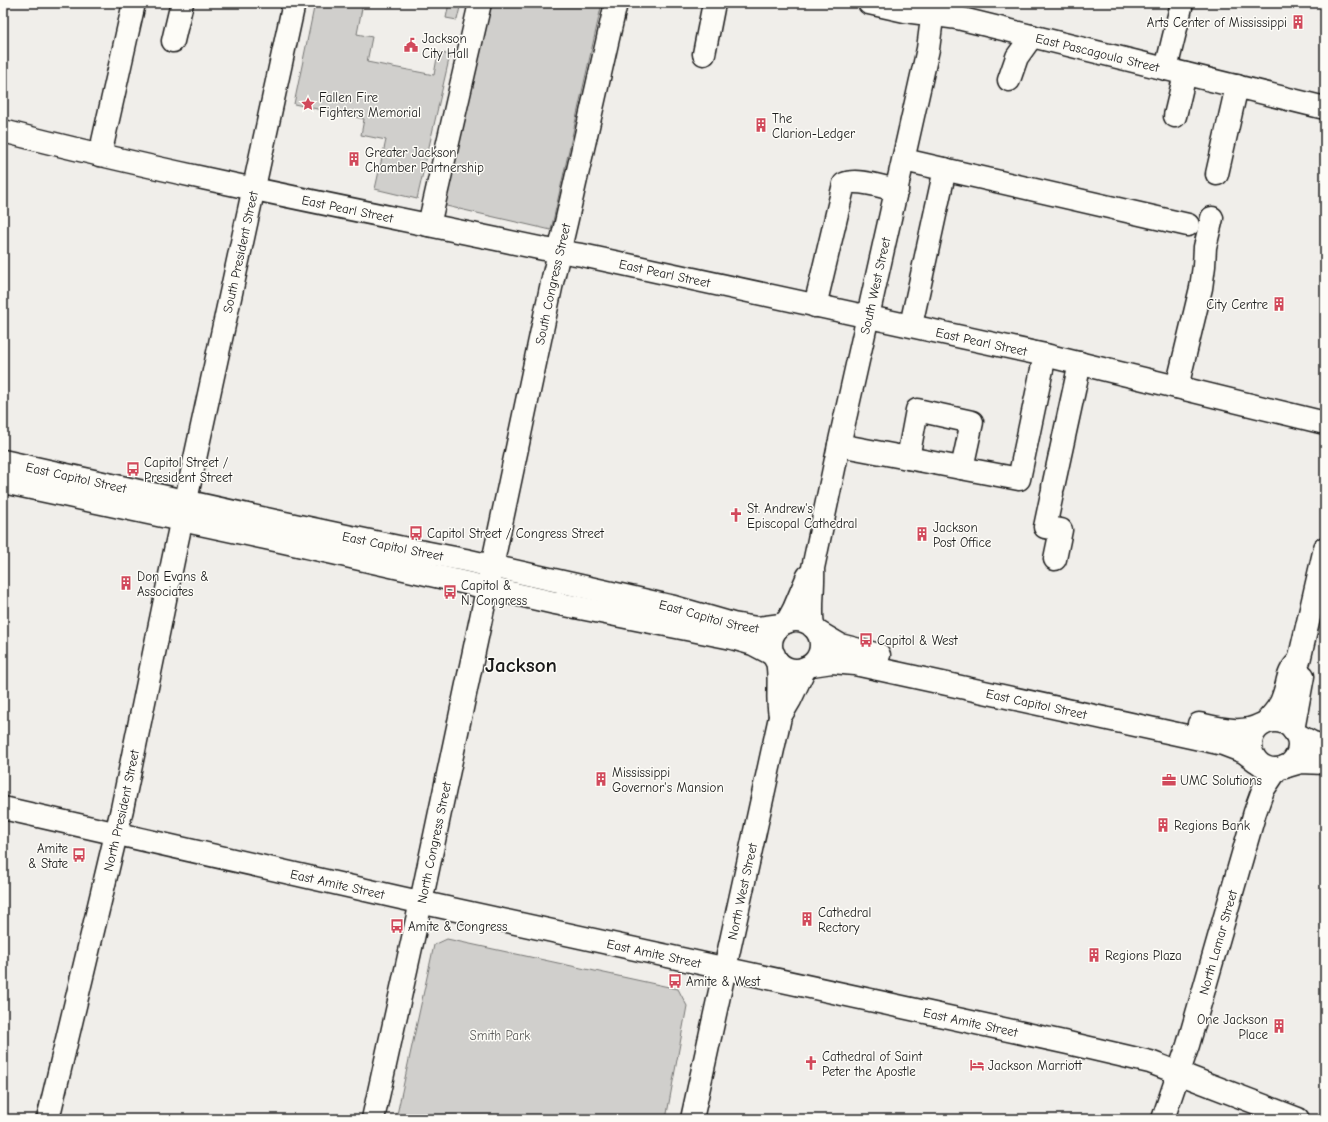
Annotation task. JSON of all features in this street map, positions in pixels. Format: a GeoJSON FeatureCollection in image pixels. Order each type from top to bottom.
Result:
{"type":"FeatureCollection","features":[{"type":"Feature","properties":{"kind":"main road"},"geometry":{"type":"LineString","coordinates":[[100,155],[134,3]]}},
{"type":"Feature","properties":{"kind":"main road"},"geometry":{"type":"LineString","coordinates":[[173,41],[182,3]]}},
{"type":"Feature","properties":{"kind":"main road","name":"South President Street"},"geometry":{"type":"LineString","coordinates":[[184,511],[294,3]]}},
{"type":"Feature","properties":{"kind":"main road"},"geometry":{"type":"LineString","coordinates":[[429,225],[480,3]]}},
{"type":"Feature","properties":{"kind":"main road","name":"South Congress Street"},"geometry":{"type":"LineString","coordinates":[[492,566],[559,251],[616,3]]}},
{"type":"Feature","properties":{"kind":"main road"},"geometry":{"type":"LineString","coordinates":[[704,54],[714,3]]}},
{"type":"Feature","properties":{"kind":"main road","name":"East Pascagoula Street"},"geometry":{"type":"LineString","coordinates":[[869,3],[905,11],[934,9],[958,18],[1325,108]]}},
{"type":"Feature","properties":{"kind":"main road"},"geometry":{"type":"LineString","coordinates":[[1175,116],[1176,71],[1182,3]]}},
{"type":"Feature","properties":{"kind":"main road","name":"South West Street"},"geometry":{"type":"LineString","coordinates":[[816,630],[812,616],[814,585],[813,568],[839,445],[904,160],[928,49],[934,9]]}},
{"type":"Feature","properties":{"kind":"main road"},"geometry":{"type":"LineString","coordinates":[[1009,80],[1018,57],[1032,36]]}},
{"type":"Feature","properties":{"kind":"main road"},"geometry":{"type":"LineString","coordinates":[[1217,174],[1237,86]]}},
{"type":"Feature","properties":{"kind":"main road","name":"East Pearl Street"},"geometry":{"type":"LineString","coordinates":[[3,131],[100,155],[254,189],[559,251],[582,254],[815,306],[911,325],[1080,363],[1325,423]]}},
{"type":"Feature","properties":{"kind":"main road"},"geometry":{"type":"LineString","coordinates":[[904,160],[1188,225]]}},
{"type":"Feature","properties":{"kind":"main road"},"geometry":{"type":"LineString","coordinates":[[911,325],[945,169]]}},
{"type":"Feature","properties":{"kind":"main road"},"geometry":{"type":"LineString","coordinates":[[815,306],[844,184],[857,182],[897,190]]}},
{"type":"Feature","properties":{"kind":"main road"},"geometry":{"type":"LineString","coordinates":[[1177,387],[1201,288],[1205,247],[1212,218]]}},
{"type":"Feature","properties":{"kind":"main road"},"geometry":{"type":"LineString","coordinates":[[839,445],[1019,480],[1045,355]]}},
{"type":"Feature","properties":{"kind":"main road"},"geometry":{"type":"LineString","coordinates":[[1055,559],[1061,530],[1045,527],[1080,363]]}},
{"type":"Feature","properties":{"kind":"main road"},"geometry":{"type":"LineString","coordinates":[[908,458],[917,410],[972,422],[962,468]]}},
{"type":"Feature","properties":{"kind":"main road","name":"East Capitol Street"},"geometry":{"type":"LineString","coordinates":[[3,461],[184,511],[488,588],[555,603],[732,638],[753,644],[775,658]]}},
{"type":"Feature","properties":{"kind":"main road","name":"East Capitol Street"},"geometry":{"type":"LineString","coordinates":[[3,482],[403,548],[492,566],[674,608],[733,624],[757,628],[784,624]]}},
{"type":"Feature","properties":{"kind":"main road","name":"North President Street"},"geometry":{"type":"LineString","coordinates":[[48,1119],[117,834],[184,511]]}},
{"type":"Feature","properties":{"kind":"main road"},"geometry":{"type":"LineString","coordinates":[[1325,548],[1299,661],[1293,666],[1289,673],[1284,697],[1279,706],[1254,732],[1250,747],[1256,761],[1269,769],[1280,768],[1301,762],[1325,763]]}},
{"type":"Feature","properties":{"kind":"main road","name":"North Congress Street"},"geometry":{"type":"LineString","coordinates":[[373,1119],[421,902],[492,566]]}},
{"type":"Feature","properties":{"kind":"main road","name":"South West Street"},"geometry":{"type":"LineString","coordinates":[[784,624],[794,609],[804,584],[813,568]]}},
{"type":"Feature","properties":{"kind":"main road"},"geometry":{"type":"LineString","coordinates":[[775,658],[783,666],[790,669],[808,666],[817,658],[820,650],[821,642],[816,630],[806,622],[798,620],[784,624],[776,631],[772,639],[772,647],[780,677],[778,700],[780,717]]}},
{"type":"Feature","properties":{"kind":"main road","name":"East Capitol Street"},"geometry":{"type":"LineString","coordinates":[[816,630],[840,645],[858,650],[1216,728],[1236,730],[1253,729],[1262,724]]}},
{"type":"Feature","properties":{"kind":"main road"},"geometry":{"type":"LineString","coordinates":[[1280,768],[1290,763],[1296,757],[1298,750],[1299,742],[1295,732],[1303,676],[1303,669],[1299,661]]}},
{"type":"Feature","properties":{"kind":"main road","name":"East Capitol Street"},"geometry":{"type":"LineString","coordinates":[[808,666],[825,662],[874,668],[1223,744],[1244,752],[1256,761]]}},
{"type":"Feature","properties":{"kind":"main road","name":"North West Street"},"geometry":{"type":"LineString","coordinates":[[692,1119],[780,717],[808,666]]}},
{"type":"Feature","properties":{"kind":"main road"},"geometry":{"type":"LineString","coordinates":[[1262,724],[1276,720],[1284,722],[1295,732],[1311,742],[1325,747]]}},
{"type":"Feature","properties":{"kind":"main road","name":"North Lamar Street"},"geometry":{"type":"LineString","coordinates":[[1163,1119],[1179,1073],[1255,812],[1263,790],[1280,768]]}},
{"type":"Feature","properties":{"kind":"main road","name":"East Amite Street"},"geometry":{"type":"LineString","coordinates":[[3,808],[421,902],[1150,1062],[1298,1119]]}},
{"type":"Feature","properties":{"kind":"green space"},"geometry":{"type":"Polygon","coordinates":[[[315,3],[363,3],[357,34],[372,37],[367,62],[434,75],[438,52],[450,55],[417,199],[375,189],[386,140],[361,135],[364,119],[294,104],[315,3]]]}},
{"type":"Feature","properties":{"kind":"green space"},"geometry":{"type":"Polygon","coordinates":[[[449,3],[461,3],[457,20],[446,18],[449,3]]]}},
{"type":"Feature","properties":{"kind":"green space"},"geometry":{"type":"Polygon","coordinates":[[[488,3],[602,3],[551,230],[442,205],[488,3]]]}},
{"type":"Feature","properties":{"kind":"green space","name":"Smith Park"},"geometry":{"type":"Polygon","coordinates":[[[447,939],[678,989],[687,1006],[666,1119],[396,1119],[434,945],[447,939]]]}},
{"type":"Feature","properties":{"kind":"place","name":"Arts Center of Mississippi"},"geometry":{"type":"Point","coordinates":[1298,22]}},
{"type":"Feature","properties":{"kind":"place","name":"Jackson City Hall"},"geometry":{"type":"Point","coordinates":[411,45]}},
{"type":"Feature","properties":{"kind":"place","name":"Fallen Fire Fighters Memorial"},"geometry":{"type":"Point","coordinates":[308,104]}},
{"type":"Feature","properties":{"kind":"place","name":"The Clarion-Ledger"},"geometry":{"type":"Point","coordinates":[761,125]}},
{"type":"Feature","properties":{"kind":"place","name":"Greater Jackson Chamber Partnership"},"geometry":{"type":"Point","coordinates":[354,159]}},
{"type":"Feature","properties":{"kind":"place","name":"City Centre"},"geometry":{"type":"Point","coordinates":[1279,304]}},
{"type":"Feature","properties":{"kind":"place","name":"Capitol Street / President Street"},"geometry":{"type":"Point","coordinates":[133,469]}},
{"type":"Feature","properties":{"kind":"place","name":"St. Andrew's Episcopal Cathedral"},"geometry":{"type":"Point","coordinates":[736,515]}},
{"type":"Feature","properties":{"kind":"place","name":"Capitol Street / Congress Street"},"geometry":{"type":"Point","coordinates":[416,533]}},
{"type":"Feature","properties":{"kind":"place","name":"Jackson Post Office"},"geometry":{"type":"Point","coordinates":[922,534]}},
{"type":"Feature","properties":{"kind":"place","name":"Don Evans & Associates"},"geometry":{"type":"Point","coordinates":[126,583]}},
{"type":"Feature","properties":{"kind":"place","name":"Capitol & N. Congress"},"geometry":{"type":"Point","coordinates":[450,592]}},
{"type":"Feature","properties":{"kind":"place","name":"Capitol & West"},"geometry":{"type":"Point","coordinates":[866,640]}},
{"type":"Feature","properties":{"kind":"place","name":"Mississippi Governor's Mansion"},"geometry":{"type":"Point","coordinates":[601,779]}},
{"type":"Feature","properties":{"kind":"place","name":"UMC Solutions"},"geometry":{"type":"Point","coordinates":[1169,780]}},
{"type":"Feature","properties":{"kind":"place","name":"Regions Bank"},"geometry":{"type":"Point","coordinates":[1163,825]}},
{"type":"Feature","properties":{"kind":"place","name":"Amite & State"},"geometry":{"type":"Point","coordinates":[79,855]}},
{"type":"Feature","properties":{"kind":"place","name":"Cathedral Rectory"},"geometry":{"type":"Point","coordinates":[807,919]}},
{"type":"Feature","properties":{"kind":"place","name":"Amite & Congress"},"geometry":{"type":"Point","coordinates":[397,926]}},
{"type":"Feature","properties":{"kind":"place","name":"Regions Plaza"},"geometry":{"type":"Point","coordinates":[1094,955]}},
{"type":"Feature","properties":{"kind":"place","name":"Amite & West"},"geometry":{"type":"Point","coordinates":[675,981]}},
{"type":"Feature","properties":{"kind":"place","name":"One Jackson Place"},"geometry":{"type":"Point","coordinates":[1279,1026]}},
{"type":"Feature","properties":{"kind":"place","name":"Cathedral of Saint Peter the Apostle"},"geometry":{"type":"Point","coordinates":[811,1063]}},
{"type":"Feature","properties":{"kind":"place","name":"Jackson Marriott"},"geometry":{"type":"Point","coordinates":[977,1065]}},
{"type":"Feature","properties":{"kind":"district","name":"Jackson"},"geometry":{"type":"Point","coordinates":[521,665]}}]}
